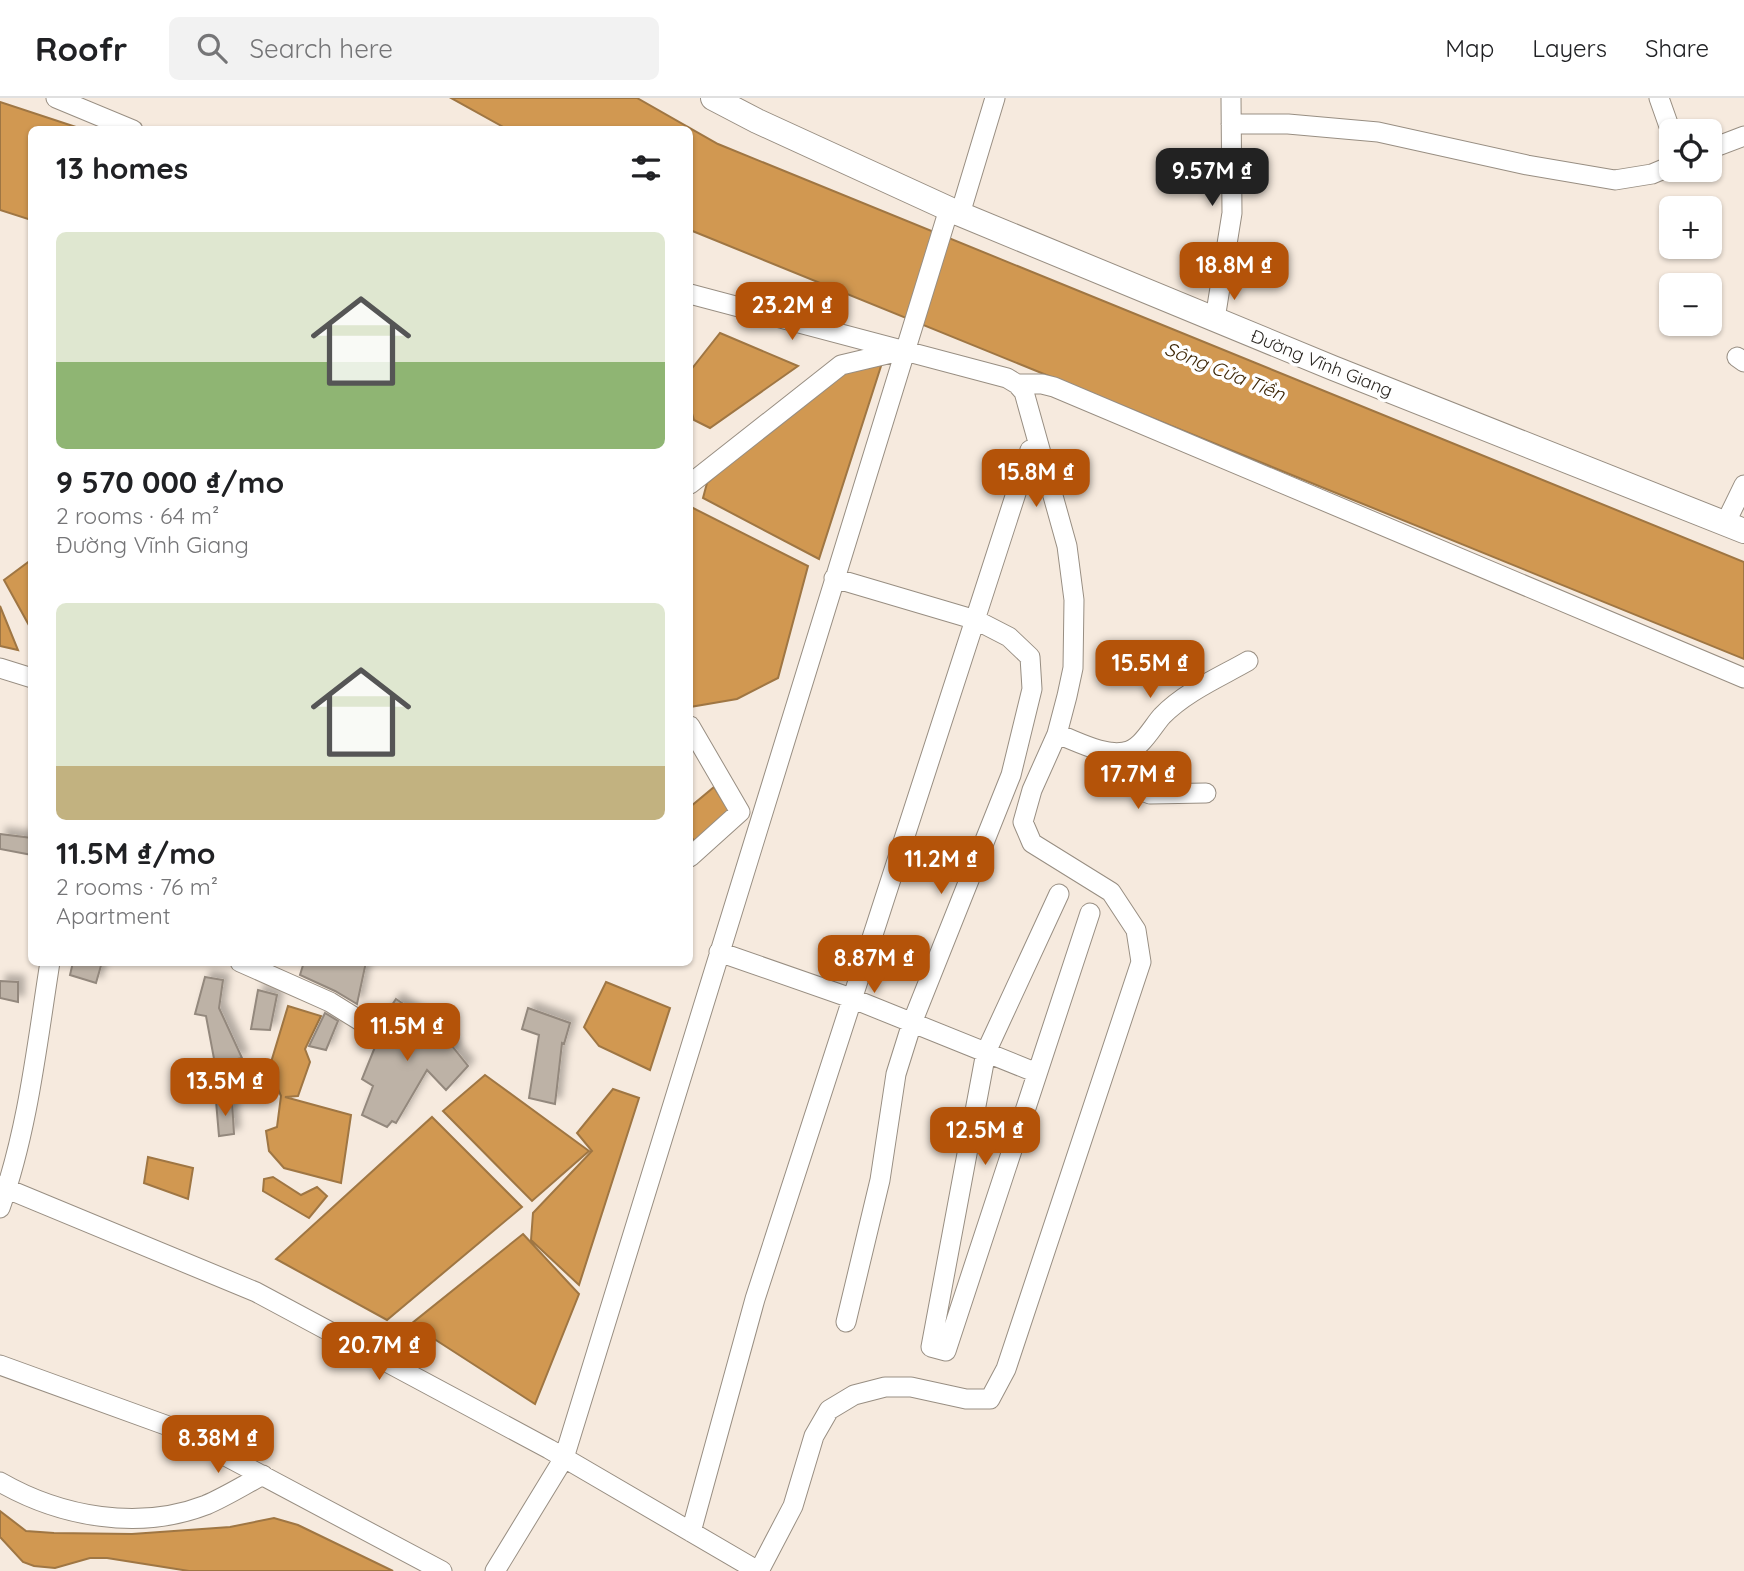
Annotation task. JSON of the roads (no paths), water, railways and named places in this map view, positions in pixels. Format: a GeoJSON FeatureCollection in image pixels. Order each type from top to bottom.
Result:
{"type":"FeatureCollection","features":[{"type":"Feature","properties":{"kind":"street"},"geometry":{"type":"LineString","coordinates":[[56,98],[123,126]]}},
{"type":"Feature","properties":{"kind":"street","name":"Đường Vĩnh Giang"},"geometry":{"type":"LineString","coordinates":[[713,98],[950,218],[1215,319],[1735,528]]}},
{"type":"Feature","properties":{"kind":"street"},"geometry":{"type":"LineString","coordinates":[[495,1571],[564,1458],[907,342],[995,98]]}},
{"type":"Feature","properties":{"kind":"street"},"geometry":{"type":"LineString","coordinates":[[1215,319],[1231,234],[1231,98]]}},
{"type":"Feature","properties":{"kind":"street"},"geometry":{"type":"LineString","coordinates":[[1659,98],[1666,119]]}},
{"type":"Feature","properties":{"kind":"street"},"geometry":{"type":"LineString","coordinates":[[1231,124],[1289,124],[1378,132],[1527,165],[1615,180],[1659,171]]}},
{"type":"Feature","properties":{"kind":"street"},"geometry":{"type":"LineString","coordinates":[[1722,144],[1744,136]]}},
{"type":"Feature","properties":{"kind":"street"},"geometry":{"type":"LineString","coordinates":[[4,1187],[256,1292],[564,1458],[759,1571],[793,1506],[814,1436],[829,1410],[855,1395],[885,1387],[911,1387],[966,1399],[990,1399],[1006,1369],[1141,962],[1136,930],[1111,892],[1032,843],[1023,822],[1032,790],[1057,734],[1073,668],[1074,600],[1067,546],[1028,401],[1017,384],[907,342],[693,295]]}},
{"type":"Feature","properties":{"kind":"street"},"geometry":{"type":"LineString","coordinates":[[693,482],[842,365],[907,342]]}},
{"type":"Feature","properties":{"kind":"street"},"geometry":{"type":"LineString","coordinates":[[1017,384],[1055,387],[1744,678]]}},
{"type":"Feature","properties":{"kind":"street"},"geometry":{"type":"LineString","coordinates":[[691,1532],[755,1299],[1030,450]]}},
{"type":"Feature","properties":{"kind":"street"},"geometry":{"type":"LineString","coordinates":[[1735,528],[1744,485]]}},
{"type":"Feature","properties":{"kind":"street"},"geometry":{"type":"LineString","coordinates":[[834,578],[976,620],[1009,637],[1030,657],[1032,689],[1011,775],[912,1023],[896,1074],[880,1180],[846,1322]]}},
{"type":"Feature","properties":{"kind":"street"},"geometry":{"type":"LineString","coordinates":[[1057,734],[1109,751],[1131,750],[1177,704],[1248,661]]}},
{"type":"Feature","properties":{"kind":"street"},"geometry":{"type":"LineString","coordinates":[[0,668],[28,677]]}},
{"type":"Feature","properties":{"kind":"street"},"geometry":{"type":"LineString","coordinates":[[693,735],[740,812],[693,854]]}},
{"type":"Feature","properties":{"kind":"street"},"geometry":{"type":"LineString","coordinates":[[1109,751],[1139,790],[1150,794],[1206,793]]}},
{"type":"Feature","properties":{"kind":"street"},"geometry":{"type":"LineString","coordinates":[[1059,894],[986,1052],[931,1347],[946,1351],[1090,913]]}},
{"type":"Feature","properties":{"kind":"street"},"geometry":{"type":"LineString","coordinates":[[719,951],[851,998],[1037,1073]]}},
{"type":"Feature","properties":{"kind":"street"},"geometry":{"type":"LineString","coordinates":[[0,1208],[26,1107],[49,966]]}},
{"type":"Feature","properties":{"kind":"street"},"geometry":{"type":"LineString","coordinates":[[249,966],[330,1002],[375,1030]]}},
{"type":"Feature","properties":{"kind":"street"},"geometry":{"type":"LineString","coordinates":[[0,1365],[171,1427],[442,1571]]}},
{"type":"Feature","properties":{"kind":"street"},"geometry":{"type":"LineString","coordinates":[[0,1482],[47,1505],[104,1518],[157,1519],[206,1505],[263,1475]]}},
{"type":"Feature","properties":{"kind":"water"},"geometry":{"type":"Polygon","coordinates":[[[451,98],[637,98],[686,126],[502,126],[451,98]]]}},
{"type":"Feature","properties":{"kind":"water"},"geometry":{"type":"Polygon","coordinates":[[[0,102],[73,126],[28,126],[28,219],[0,210],[0,102]]]}},
{"type":"Feature","properties":{"kind":"water","name":"Sông Cửa Tiền"},"geometry":{"type":"Polygon","coordinates":[[[693,130],[718,144],[1744,562],[1744,659],[693,231],[693,130]]]}},
{"type":"Feature","properties":{"kind":"water"},"geometry":{"type":"Polygon","coordinates":[[[720,333],[798,366],[710,428],[694,420],[693,417],[693,367],[720,333]]]}},
{"type":"Feature","properties":{"kind":"water"},"geometry":{"type":"Polygon","coordinates":[[[882,363],[819,559],[703,498],[707,483],[797,404],[845,370],[882,363]]]}},
{"type":"Feature","properties":{"kind":"water"},"geometry":{"type":"Polygon","coordinates":[[[693,508],[808,566],[778,678],[737,699],[693,706],[693,508]]]}},
{"type":"Feature","properties":{"kind":"water"},"geometry":{"type":"Polygon","coordinates":[[[28,562],[28,624],[4,580],[28,562]]]}},
{"type":"Feature","properties":{"kind":"water"},"geometry":{"type":"Polygon","coordinates":[[[0,606],[18,650],[0,646],[0,606]]]}},
{"type":"Feature","properties":{"kind":"water"},"geometry":{"type":"Polygon","coordinates":[[[714,787],[730,812],[698,845],[693,839],[693,804],[714,787]]]}},
{"type":"Feature","properties":{"kind":"water"},"geometry":{"type":"Polygon","coordinates":[[[606,982],[670,1008],[650,1070],[599,1046],[584,1027],[606,982]]]}},
{"type":"Feature","properties":{"kind":"water"},"geometry":{"type":"Polygon","coordinates":[[[288,1006],[321,1016],[305,1049],[310,1062],[298,1096],[285,1097],[351,1115],[341,1183],[284,1168],[269,1151],[266,1131],[277,1127],[281,1096],[269,1069],[288,1006]]]}},
{"type":"Feature","properties":{"kind":"water"},"geometry":{"type":"Polygon","coordinates":[[[485,1075],[589,1151],[532,1201],[443,1111],[485,1075]]]}},
{"type":"Feature","properties":{"kind":"water"},"geometry":{"type":"Polygon","coordinates":[[[613,1089],[639,1098],[579,1285],[531,1240],[533,1213],[592,1151],[577,1133],[613,1089]]]}},
{"type":"Feature","properties":{"kind":"water"},"geometry":{"type":"Polygon","coordinates":[[[432,1117],[522,1207],[387,1320],[276,1259],[432,1117]]]}},
{"type":"Feature","properties":{"kind":"water"},"geometry":{"type":"Polygon","coordinates":[[[148,1157],[193,1168],[188,1199],[144,1183],[148,1157]]]}},
{"type":"Feature","properties":{"kind":"water"},"geometry":{"type":"Polygon","coordinates":[[[273,1177],[301,1195],[317,1187],[327,1196],[309,1218],[263,1191],[264,1179],[273,1177]]]}},
{"type":"Feature","properties":{"kind":"water"},"geometry":{"type":"Polygon","coordinates":[[[523,1234],[579,1294],[535,1404],[411,1324],[523,1234]]]}},
{"type":"Feature","properties":{"kind":"water"},"geometry":{"type":"Polygon","coordinates":[[[0,1511],[26,1531],[54,1533],[132,1534],[230,1527],[274,1518],[298,1525],[393,1571],[189,1571],[107,1558],[90,1558],[55,1568],[34,1566],[23,1562],[0,1537],[0,1511]]]}}]}
